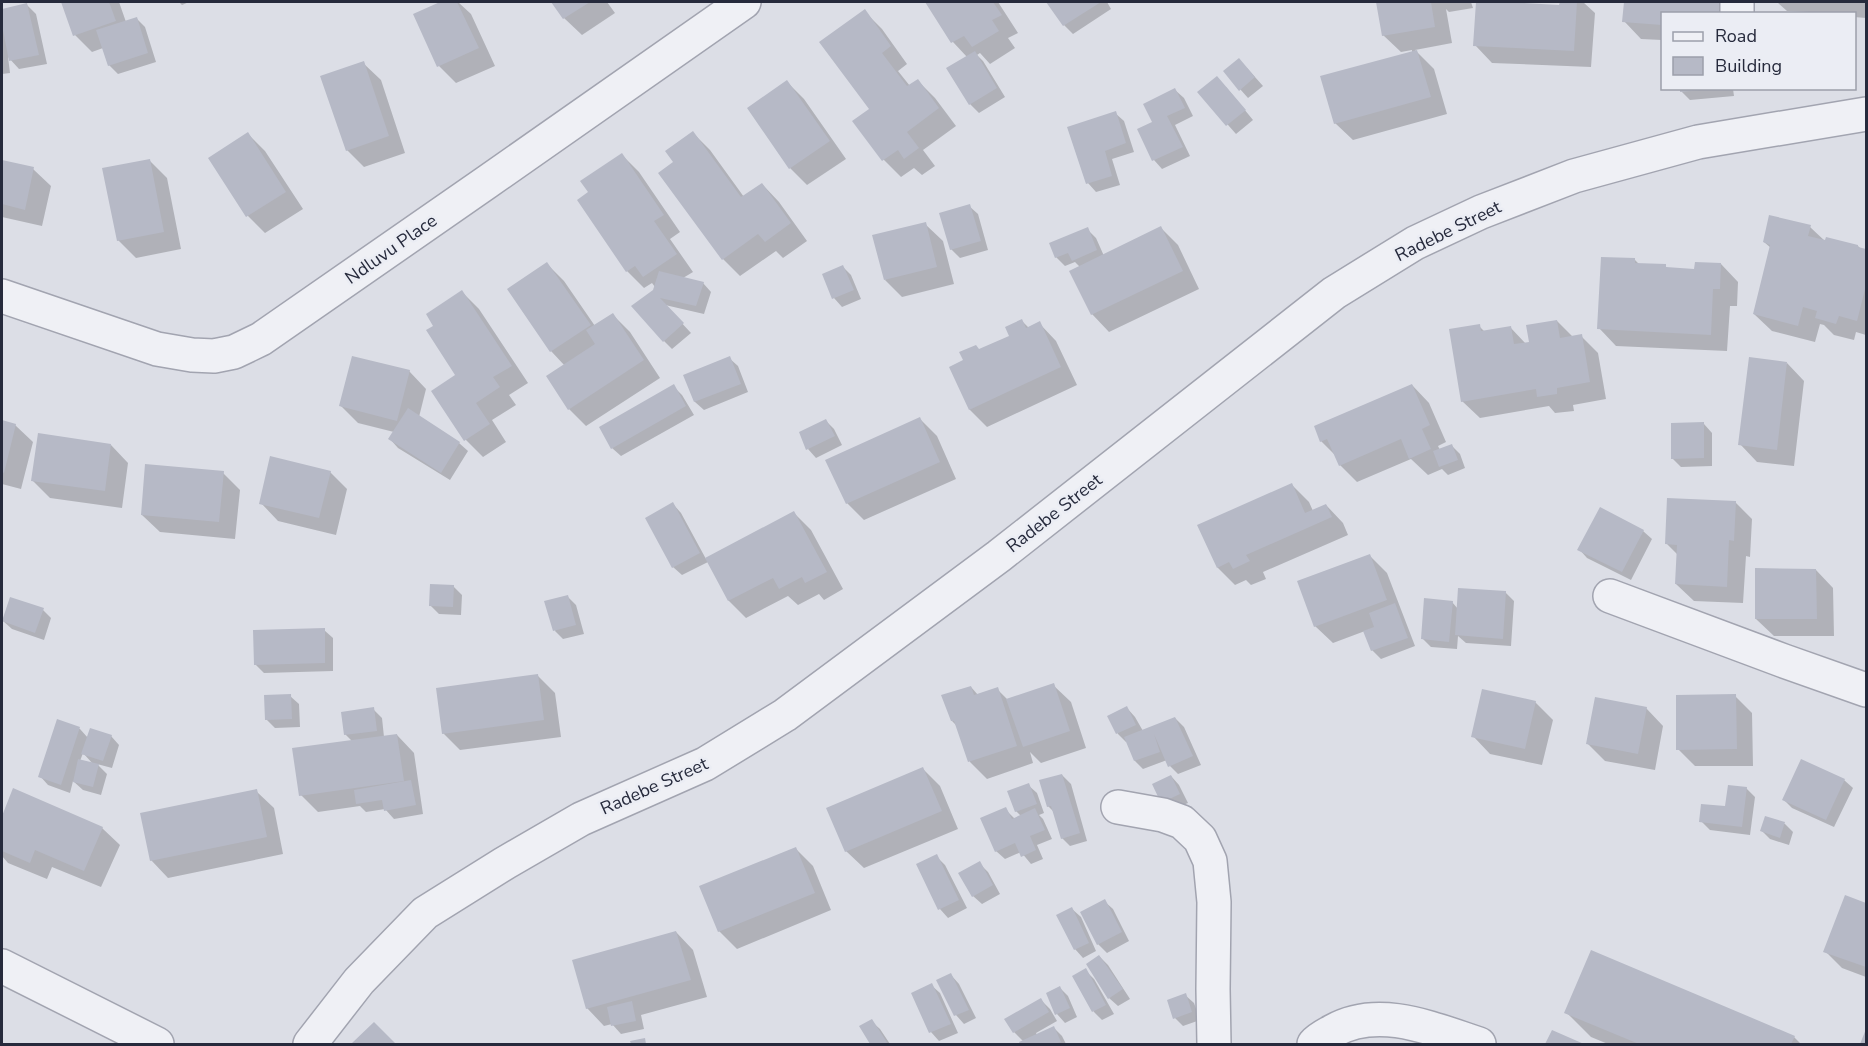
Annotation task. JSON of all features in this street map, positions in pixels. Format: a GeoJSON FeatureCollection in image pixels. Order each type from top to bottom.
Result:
{"type":"FeatureCollection","features":[{"type":"Feature","properties":{"kind":"street","name":"Ndluvu Place"},"geometry":{"type":"LineString","coordinates":[[2,296],[157,349],[214,356],[234,352],[261,339],[744,2]]}},
{"type":"Feature","properties":{"kind":"street","name":"Radebe Street"},"geometry":{"type":"LineString","coordinates":[[310,1044],[359,981],[425,913],[581,819],[705,764],[785,715],[999,556],[1334,293],[1415,243],[1480,212],[1574,176],[1698,142],[1866,114]]}},
{"type":"Feature","properties":{"kind":"street"},"geometry":{"type":"LineString","coordinates":[[1610,596],[1784,662],[1866,690]]}},
{"type":"Feature","properties":{"kind":"street"},"geometry":{"type":"LineString","coordinates":[[1118,807],[1163,814],[1182,822],[1200,839],[1210,861],[1214,902],[1214,1044]]}},
{"type":"Feature","properties":{"kind":"street"},"geometry":{"type":"LineString","coordinates":[[2,966],[157,1044]]}},
{"type":"Feature","properties":{"kind":"street"},"geometry":{"type":"LineString","coordinates":[[1314,1044],[1346,1024],[1382,1019],[1418,1024],[1479,1044]]}},
{"type":"Feature","properties":{"kind":"building"},"geometry":{"type":"Polygon","coordinates":[[[61,2],[109,2],[116,21],[73,36],[61,2]]]}},
{"type":"Feature","properties":{"kind":"building"},"geometry":{"type":"Polygon","coordinates":[[[440,2],[457,2],[479,48],[437,67],[413,14],[440,2]]]}},
{"type":"Feature","properties":{"kind":"building"},"geometry":{"type":"Polygon","coordinates":[[[551,2],[590,2],[563,19],[551,2]]]}},
{"type":"Feature","properties":{"kind":"building"},"geometry":{"type":"Polygon","coordinates":[[[925,2],[993,2],[1002,15],[992,20],[999,31],[972,47],[964,36],[951,43],[925,2]]]}},
{"type":"Feature","properties":{"kind":"building"},"geometry":{"type":"Polygon","coordinates":[[[1046,2],[1101,2],[1063,26],[1046,2]]]}},
{"type":"Feature","properties":{"kind":"building"},"geometry":{"type":"Polygon","coordinates":[[[1376,2],[1431,2],[1435,27],[1382,36],[1376,2]]]}},
{"type":"Feature","properties":{"kind":"building"},"geometry":{"type":"Polygon","coordinates":[[[1476,2],[1559,5],[1560,2],[1577,2],[1574,51],[1473,46],[1476,2]]]}},
{"type":"Feature","properties":{"kind":"building"},"geometry":{"type":"Polygon","coordinates":[[[1624,2],[1728,2],[1727,12],[1661,12],[1661,25],[1622,22],[1624,2]]]}},
{"type":"Feature","properties":{"kind":"building"},"geometry":{"type":"Polygon","coordinates":[[[27,3],[39,55],[9,61],[2,25],[2,9],[27,3]]]}},
{"type":"Feature","properties":{"kind":"building"},"geometry":{"type":"Polygon","coordinates":[[[865,9],[891,46],[882,53],[907,86],[918,79],[939,108],[907,132],[919,148],[904,159],[898,150],[882,161],[852,121],[869,109],[819,42],[865,9]]]}},
{"type":"Feature","properties":{"kind":"building"},"geometry":{"type":"Polygon","coordinates":[[[137,17],[148,53],[108,66],[96,30],[137,17]]]}},
{"type":"Feature","properties":{"kind":"building"},"geometry":{"type":"Polygon","coordinates":[[[1417,50],[1431,97],[1334,124],[1320,76],[1417,50]]]}},
{"type":"Feature","properties":{"kind":"building"},"geometry":{"type":"Polygon","coordinates":[[[975,51],[997,88],[969,105],[946,68],[975,51]]]}},
{"type":"Feature","properties":{"kind":"building"},"geometry":{"type":"Polygon","coordinates":[[[1239,58],[1255,77],[1239,91],[1223,71],[1239,58]]]}},
{"type":"Feature","properties":{"kind":"building"},"geometry":{"type":"Polygon","coordinates":[[[364,61],[389,136],[346,151],[320,76],[364,61]]]}},
{"type":"Feature","properties":{"kind":"building"},"geometry":{"type":"Polygon","coordinates":[[[1217,76],[1246,110],[1226,126],[1197,92],[1217,76]]]}},
{"type":"Feature","properties":{"kind":"building"},"geometry":{"type":"Polygon","coordinates":[[[787,80],[830,141],[789,169],[747,108],[787,80]]]}},
{"type":"Feature","properties":{"kind":"building"},"geometry":{"type":"Polygon","coordinates":[[[1175,88],[1185,108],[1167,116],[1183,147],[1152,161],[1137,129],[1152,122],[1143,104],[1175,88]]]}},
{"type":"Feature","properties":{"kind":"building"},"geometry":{"type":"Polygon","coordinates":[[[1116,111],[1126,143],[1105,151],[1112,176],[1086,184],[1067,127],[1116,111]]]}},
{"type":"Feature","properties":{"kind":"building"},"geometry":{"type":"Polygon","coordinates":[[[693,131],[741,197],[762,183],[791,223],[765,242],[758,234],[722,260],[658,173],[673,162],[665,151],[693,131]]]}},
{"type":"Feature","properties":{"kind":"building"},"geometry":{"type":"Polygon","coordinates":[[[248,132],[286,192],[246,217],[208,158],[248,132]]]}},
{"type":"Feature","properties":{"kind":"building"},"geometry":{"type":"Polygon","coordinates":[[[622,153],[664,215],[654,221],[677,254],[643,277],[635,266],[626,272],[577,200],[588,192],[580,181],[622,153]]]}},
{"type":"Feature","properties":{"kind":"building"},"geometry":{"type":"Polygon","coordinates":[[[150,159],[164,232],[117,241],[102,168],[150,159]]]}},
{"type":"Feature","properties":{"kind":"building"},"geometry":{"type":"Polygon","coordinates":[[[2,160],[34,167],[25,210],[2,204],[2,160]]]}},
{"type":"Feature","properties":{"kind":"building"},"geometry":{"type":"Polygon","coordinates":[[[970,204],[981,241],[950,250],[939,213],[970,204]]]}},
{"type":"Feature","properties":{"kind":"building"},"geometry":{"type":"Polygon","coordinates":[[[1769,215],[1811,225],[1808,236],[1825,240],[1826,237],[1866,249],[1866,285],[1857,321],[1839,316],[1836,324],[1815,318],[1817,311],[1803,307],[1798,326],[1753,314],[1770,245],[1763,242],[1769,215]]]}},
{"type":"Feature","properties":{"kind":"building"},"geometry":{"type":"Polygon","coordinates":[[[926,222],[937,267],[884,280],[872,235],[926,222]]]}},
{"type":"Feature","properties":{"kind":"building"},"geometry":{"type":"Polygon","coordinates":[[[1161,226],[1183,271],[1091,315],[1069,271],[1161,226]]]}},
{"type":"Feature","properties":{"kind":"building"},"geometry":{"type":"Polygon","coordinates":[[[1088,227],[1097,250],[1072,261],[1068,253],[1055,258],[1049,243],[1088,227]]]}},
{"type":"Feature","properties":{"kind":"building"},"geometry":{"type":"Polygon","coordinates":[[[1601,257],[1635,258],[1635,263],[1666,264],[1666,267],[1694,269],[1695,262],[1721,263],[1720,289],[1713,289],[1711,335],[1597,329],[1601,257]]]}},
{"type":"Feature","properties":{"kind":"building"},"geometry":{"type":"Polygon","coordinates":[[[547,262],[591,325],[550,352],[507,289],[547,262]]]}},
{"type":"Feature","properties":{"kind":"building"},"geometry":{"type":"Polygon","coordinates":[[[843,265],[854,290],[832,299],[822,274],[843,265]]]}},
{"type":"Feature","properties":{"kind":"building"},"geometry":{"type":"Polygon","coordinates":[[[659,271],[704,282],[696,306],[660,298],[684,323],[663,342],[631,306],[653,290],[659,271]]]}},
{"type":"Feature","properties":{"kind":"building"},"geometry":{"type":"Polygon","coordinates":[[[462,290],[512,366],[493,377],[500,387],[476,403],[490,424],[464,441],[431,391],[455,375],[426,330],[433,326],[426,314],[462,290]]]}},
{"type":"Feature","properties":{"kind":"building"},"geometry":{"type":"Polygon","coordinates":[[[613,313],[644,360],[568,410],[546,376],[595,344],[586,330],[613,313]]]}},
{"type":"Feature","properties":{"kind":"building"},"geometry":{"type":"Polygon","coordinates":[[[1022,319],[1026,328],[1040,321],[1061,367],[969,410],[949,367],[963,360],[959,352],[976,345],[979,349],[1009,336],[1005,327],[1022,319]]]}},
{"type":"Feature","properties":{"kind":"building"},"geometry":{"type":"Polygon","coordinates":[[[1557,320],[1560,338],[1582,334],[1590,382],[1557,388],[1557,394],[1537,397],[1536,389],[1461,402],[1449,329],[1480,324],[1481,331],[1511,326],[1514,344],[1529,342],[1526,325],[1557,320]]]}},
{"type":"Feature","properties":{"kind":"building"},"geometry":{"type":"Polygon","coordinates":[[[352,356],[410,370],[397,421],[339,406],[352,356]]]}},
{"type":"Feature","properties":{"kind":"building"},"geometry":{"type":"Polygon","coordinates":[[[730,356],[741,384],[694,402],[683,375],[730,356]]]}},
{"type":"Feature","properties":{"kind":"building"},"geometry":{"type":"Polygon","coordinates":[[[1749,357],[1787,362],[1777,450],[1738,445],[1749,357]]]}},
{"type":"Feature","properties":{"kind":"building"},"geometry":{"type":"Polygon","coordinates":[[[674,384],[686,406],[611,449],[599,427],[674,384]]]}},
{"type":"Feature","properties":{"kind":"building"},"geometry":{"type":"Polygon","coordinates":[[[1412,384],[1430,425],[1422,429],[1431,449],[1409,459],[1401,439],[1339,466],[1327,439],[1320,442],[1314,426],[1412,384]]]}},
{"type":"Feature","properties":{"kind":"building"},"geometry":{"type":"Polygon","coordinates":[[[408,408],[460,442],[441,473],[388,439],[408,408]]]}},
{"type":"Feature","properties":{"kind":"building"},"geometry":{"type":"Polygon","coordinates":[[[920,417],[940,462],[846,504],[825,460],[920,417]]]}},
{"type":"Feature","properties":{"kind":"building"},"geometry":{"type":"Polygon","coordinates":[[[826,419],[835,436],[806,450],[799,432],[826,419]]]}},
{"type":"Feature","properties":{"kind":"building"},"geometry":{"type":"Polygon","coordinates":[[[2,420],[16,424],[4,473],[2,472],[2,420]]]}},
{"type":"Feature","properties":{"kind":"building"},"geometry":{"type":"Polygon","coordinates":[[[1704,422],[1704,458],[1671,459],[1671,423],[1704,422]]]}},
{"type":"Feature","properties":{"kind":"building"},"geometry":{"type":"Polygon","coordinates":[[[38,433],[111,444],[105,491],[31,481],[38,433]]]}},
{"type":"Feature","properties":{"kind":"building"},"geometry":{"type":"Polygon","coordinates":[[[1452,444],[1458,460],[1439,467],[1433,451],[1452,444]]]}},
{"type":"Feature","properties":{"kind":"building"},"geometry":{"type":"Polygon","coordinates":[[[270,456],[331,471],[319,518],[259,504],[270,456]]]}},
{"type":"Feature","properties":{"kind":"building"},"geometry":{"type":"Polygon","coordinates":[[[145,464],[224,471],[219,522],[141,515],[145,464]]]}},
{"type":"Feature","properties":{"kind":"building"},"geometry":{"type":"Polygon","coordinates":[[[1292,483],[1305,513],[1326,504],[1332,517],[1246,555],[1250,561],[1233,569],[1229,562],[1217,568],[1197,525],[1292,483]]]}},
{"type":"Feature","properties":{"kind":"building"},"geometry":{"type":"Polygon","coordinates":[[[1667,498],[1736,501],[1734,541],[1729,540],[1727,587],[1675,584],[1677,545],[1665,544],[1667,498]]]}},
{"type":"Feature","properties":{"kind":"building"},"geometry":{"type":"Polygon","coordinates":[[[673,502],[700,553],[672,568],[645,518],[673,502]]]}},
{"type":"Feature","properties":{"kind":"building"},"geometry":{"type":"Polygon","coordinates":[[[1600,507],[1644,530],[1622,572],[1577,550],[1600,507]]]}},
{"type":"Feature","properties":{"kind":"building"},"geometry":{"type":"Polygon","coordinates":[[[794,511],[827,572],[805,583],[802,577],[779,589],[773,578],[728,601],[705,558],[794,511]]]}},
{"type":"Feature","properties":{"kind":"building"},"geometry":{"type":"Polygon","coordinates":[[[1370,554],[1387,600],[1314,627],[1297,581],[1370,554]]]}},
{"type":"Feature","properties":{"kind":"building"},"geometry":{"type":"Polygon","coordinates":[[[1755,568],[1816,569],[1817,619],[1755,619],[1755,568]]]}},
{"type":"Feature","properties":{"kind":"building"},"geometry":{"type":"Polygon","coordinates":[[[430,584],[454,585],[453,607],[429,606],[430,584]]]}},
{"type":"Feature","properties":{"kind":"building"},"geometry":{"type":"Polygon","coordinates":[[[1458,588],[1506,591],[1503,639],[1455,635],[1458,588]]]}},
{"type":"Feature","properties":{"kind":"building"},"geometry":{"type":"Polygon","coordinates":[[[568,595],[576,625],[553,631],[544,601],[568,595]]]}},
{"type":"Feature","properties":{"kind":"building"},"geometry":{"type":"Polygon","coordinates":[[[10,597],[44,608],[35,633],[2,621],[10,597]]]}},
{"type":"Feature","properties":{"kind":"building"},"geometry":{"type":"Polygon","coordinates":[[[1424,598],[1453,601],[1449,642],[1421,639],[1424,598]]]}},
{"type":"Feature","properties":{"kind":"building"},"geometry":{"type":"Polygon","coordinates":[[[1395,603],[1408,638],[1371,651],[1363,631],[1374,627],[1369,613],[1395,603]]]}},
{"type":"Feature","properties":{"kind":"building"},"geometry":{"type":"Polygon","coordinates":[[[325,628],[325,663],[254,665],[253,630],[325,628]]]}},
{"type":"Feature","properties":{"kind":"building"},"geometry":{"type":"Polygon","coordinates":[[[538,674],[544,720],[442,734],[436,688],[538,674]]]}},
{"type":"Feature","properties":{"kind":"building"},"geometry":{"type":"Polygon","coordinates":[[[1054,683],[1070,731],[1023,747],[1006,699],[1054,683]]]}},
{"type":"Feature","properties":{"kind":"building"},"geometry":{"type":"Polygon","coordinates":[[[971,686],[974,695],[998,687],[1017,746],[968,762],[954,721],[951,721],[941,695],[971,686]]]}},
{"type":"Feature","properties":{"kind":"building"},"geometry":{"type":"Polygon","coordinates":[[[1482,689],[1536,701],[1525,749],[1471,737],[1482,689]]]}},
{"type":"Feature","properties":{"kind":"building"},"geometry":{"type":"Polygon","coordinates":[[[291,694],[292,719],[265,720],[264,695],[291,694]]]}},
{"type":"Feature","properties":{"kind":"building"},"geometry":{"type":"Polygon","coordinates":[[[1736,694],[1737,749],[1676,750],[1676,695],[1736,694]]]}},
{"type":"Feature","properties":{"kind":"building"},"geometry":{"type":"Polygon","coordinates":[[[1595,697],[1647,707],[1638,754],[1586,744],[1595,697]]]}},
{"type":"Feature","properties":{"kind":"building"},"geometry":{"type":"Polygon","coordinates":[[[1127,706],[1136,725],[1116,734],[1107,716],[1127,706]]]}},
{"type":"Feature","properties":{"kind":"building"},"geometry":{"type":"Polygon","coordinates":[[[374,707],[377,731],[344,735],[341,712],[374,707]]]}},
{"type":"Feature","properties":{"kind":"building"},"geometry":{"type":"Polygon","coordinates":[[[1175,717],[1193,756],[1168,767],[1154,734],[1160,752],[1134,761],[1124,737],[1175,717]]]}},
{"type":"Feature","properties":{"kind":"building"},"geometry":{"type":"Polygon","coordinates":[[[57,719],[80,727],[61,785],[38,777],[57,719]]]}},
{"type":"Feature","properties":{"kind":"building"},"geometry":{"type":"Polygon","coordinates":[[[90,728],[112,735],[103,761],[81,754],[90,728]]]}},
{"type":"Feature","properties":{"kind":"building"},"geometry":{"type":"Polygon","coordinates":[[[397,734],[404,781],[299,796],[292,748],[397,734]]]}},
{"type":"Feature","properties":{"kind":"building"},"geometry":{"type":"Polygon","coordinates":[[[78,759],[99,764],[93,787],[73,782],[78,759]]]}},
{"type":"Feature","properties":{"kind":"building"},"geometry":{"type":"Polygon","coordinates":[[[1801,759],[1845,779],[1826,820],[1782,800],[1801,759]]]}},
{"type":"Feature","properties":{"kind":"building"},"geometry":{"type":"Polygon","coordinates":[[[923,767],[942,811],[845,852],[826,808],[923,767]]]}},
{"type":"Feature","properties":{"kind":"building"},"geometry":{"type":"Polygon","coordinates":[[[1062,774],[1080,833],[1061,839],[1051,806],[1047,807],[1039,780],[1062,774]]]}},
{"type":"Feature","properties":{"kind":"building"},"geometry":{"type":"Polygon","coordinates":[[[1171,775],[1180,794],[1161,803],[1152,784],[1171,775]]]}},
{"type":"Feature","properties":{"kind":"building"},"geometry":{"type":"Polygon","coordinates":[[[411,780],[416,805],[384,811],[382,800],[356,804],[354,790],[411,780]]]}},
{"type":"Feature","properties":{"kind":"building"},"geometry":{"type":"Polygon","coordinates":[[[1029,783],[1037,804],[1015,812],[1007,791],[1029,783]]]}},
{"type":"Feature","properties":{"kind":"building"},"geometry":{"type":"Polygon","coordinates":[[[1728,785],[1747,787],[1742,827],[1699,822],[1701,804],[1725,806],[1728,785]]]}},
{"type":"Feature","properties":{"kind":"building"},"geometry":{"type":"Polygon","coordinates":[[[13,788],[103,827],[84,871],[35,850],[30,863],[2,851],[2,816],[13,788]]]}},
{"type":"Feature","properties":{"kind":"building"},"geometry":{"type":"Polygon","coordinates":[[[257,789],[267,837],[150,861],[140,813],[257,789]]]}},
{"type":"Feature","properties":{"kind":"building"},"geometry":{"type":"Polygon","coordinates":[[[1006,807],[1012,819],[1035,808],[1045,830],[1030,836],[1036,850],[1021,857],[1015,843],[995,852],[980,818],[1006,807]]]}},
{"type":"Feature","properties":{"kind":"building"},"geometry":{"type":"Polygon","coordinates":[[[1765,816],[1785,822],[1780,838],[1760,831],[1765,816]]]}},
{"type":"Feature","properties":{"kind":"building"},"geometry":{"type":"Polygon","coordinates":[[[796,847],[815,893],[718,932],[699,886],[796,847]]]}},
{"type":"Feature","properties":{"kind":"building"},"geometry":{"type":"Polygon","coordinates":[[[937,854],[959,900],[938,910],[916,864],[937,854]]]}},
{"type":"Feature","properties":{"kind":"building"},"geometry":{"type":"Polygon","coordinates":[[[980,861],[993,885],[972,897],[958,873],[980,861]]]}},
{"type":"Feature","properties":{"kind":"building"},"geometry":{"type":"Polygon","coordinates":[[[1845,895],[1866,903],[1866,967],[1823,952],[1845,895]]]}},
{"type":"Feature","properties":{"kind":"building"},"geometry":{"type":"Polygon","coordinates":[[[1105,899],[1122,932],[1097,945],[1080,912],[1105,899]]]}},
{"type":"Feature","properties":{"kind":"building"},"geometry":{"type":"Polygon","coordinates":[[[1072,907],[1089,943],[1074,950],[1056,915],[1072,907]]]}},
{"type":"Feature","properties":{"kind":"building"},"geometry":{"type":"Polygon","coordinates":[[[676,931],[691,980],[586,1009],[572,960],[676,931]]]}},
{"type":"Feature","properties":{"kind":"building"},"geometry":{"type":"Polygon","coordinates":[[[1591,950],[1795,1036],[1791,1044],[1639,1044],[1564,1013],[1591,950]]]}},
{"type":"Feature","properties":{"kind":"building"},"geometry":{"type":"Polygon","coordinates":[[[1099,955],[1123,989],[1108,999],[1086,964],[1099,955]]]}},
{"type":"Feature","properties":{"kind":"building"},"geometry":{"type":"Polygon","coordinates":[[[1086,968],[1106,1005],[1092,1012],[1072,976],[1086,968]]]}},
{"type":"Feature","properties":{"kind":"building"},"geometry":{"type":"Polygon","coordinates":[[[951,973],[969,1010],[954,1016],[936,980],[951,973]]]}},
{"type":"Feature","properties":{"kind":"building"},"geometry":{"type":"Polygon","coordinates":[[[932,983],[951,1024],[929,1033],[911,993],[932,983]]]}},
{"type":"Feature","properties":{"kind":"building"},"geometry":{"type":"Polygon","coordinates":[[[1060,986],[1070,1008],[1055,1015],[1046,993],[1060,986]]]}},
{"type":"Feature","properties":{"kind":"building"},"geometry":{"type":"Polygon","coordinates":[[[1186,993],[1192,1012],[1173,1019],[1167,1000],[1186,993]]]}},
{"type":"Feature","properties":{"kind":"building"},"geometry":{"type":"Polygon","coordinates":[[[1041,998],[1049,1012],[1013,1033],[1004,1019],[1041,998]]]}},
{"type":"Feature","properties":{"kind":"building"},"geometry":{"type":"Polygon","coordinates":[[[632,1001],[636,1021],[611,1026],[607,1007],[632,1001]]]}},
{"type":"Feature","properties":{"kind":"building"},"geometry":{"type":"Polygon","coordinates":[[[872,1019],[888,1044],[870,1044],[859,1026],[872,1019]]]}},
{"type":"Feature","properties":{"kind":"building"},"geometry":{"type":"Polygon","coordinates":[[[374,1022],[396,1044],[352,1043],[374,1022]]]}},
{"type":"Feature","properties":{"kind":"building"},"geometry":{"type":"Polygon","coordinates":[[[1054,1026],[1061,1042],[1020,1044],[1019,1042],[1054,1026]]]}},
{"type":"Feature","properties":{"kind":"building"},"geometry":{"type":"Polygon","coordinates":[[[1866,1029],[1866,1044],[1860,1044],[1866,1029]]]}},
{"type":"Feature","properties":{"kind":"building"},"geometry":{"type":"Polygon","coordinates":[[[1552,1030],[1584,1044],[1545,1044],[1552,1030]]]}},
{"type":"Feature","properties":{"kind":"building"},"geometry":{"type":"Polygon","coordinates":[[[645,1038],[646,1044],[631,1044],[630,1041],[645,1038]]]}}]}
